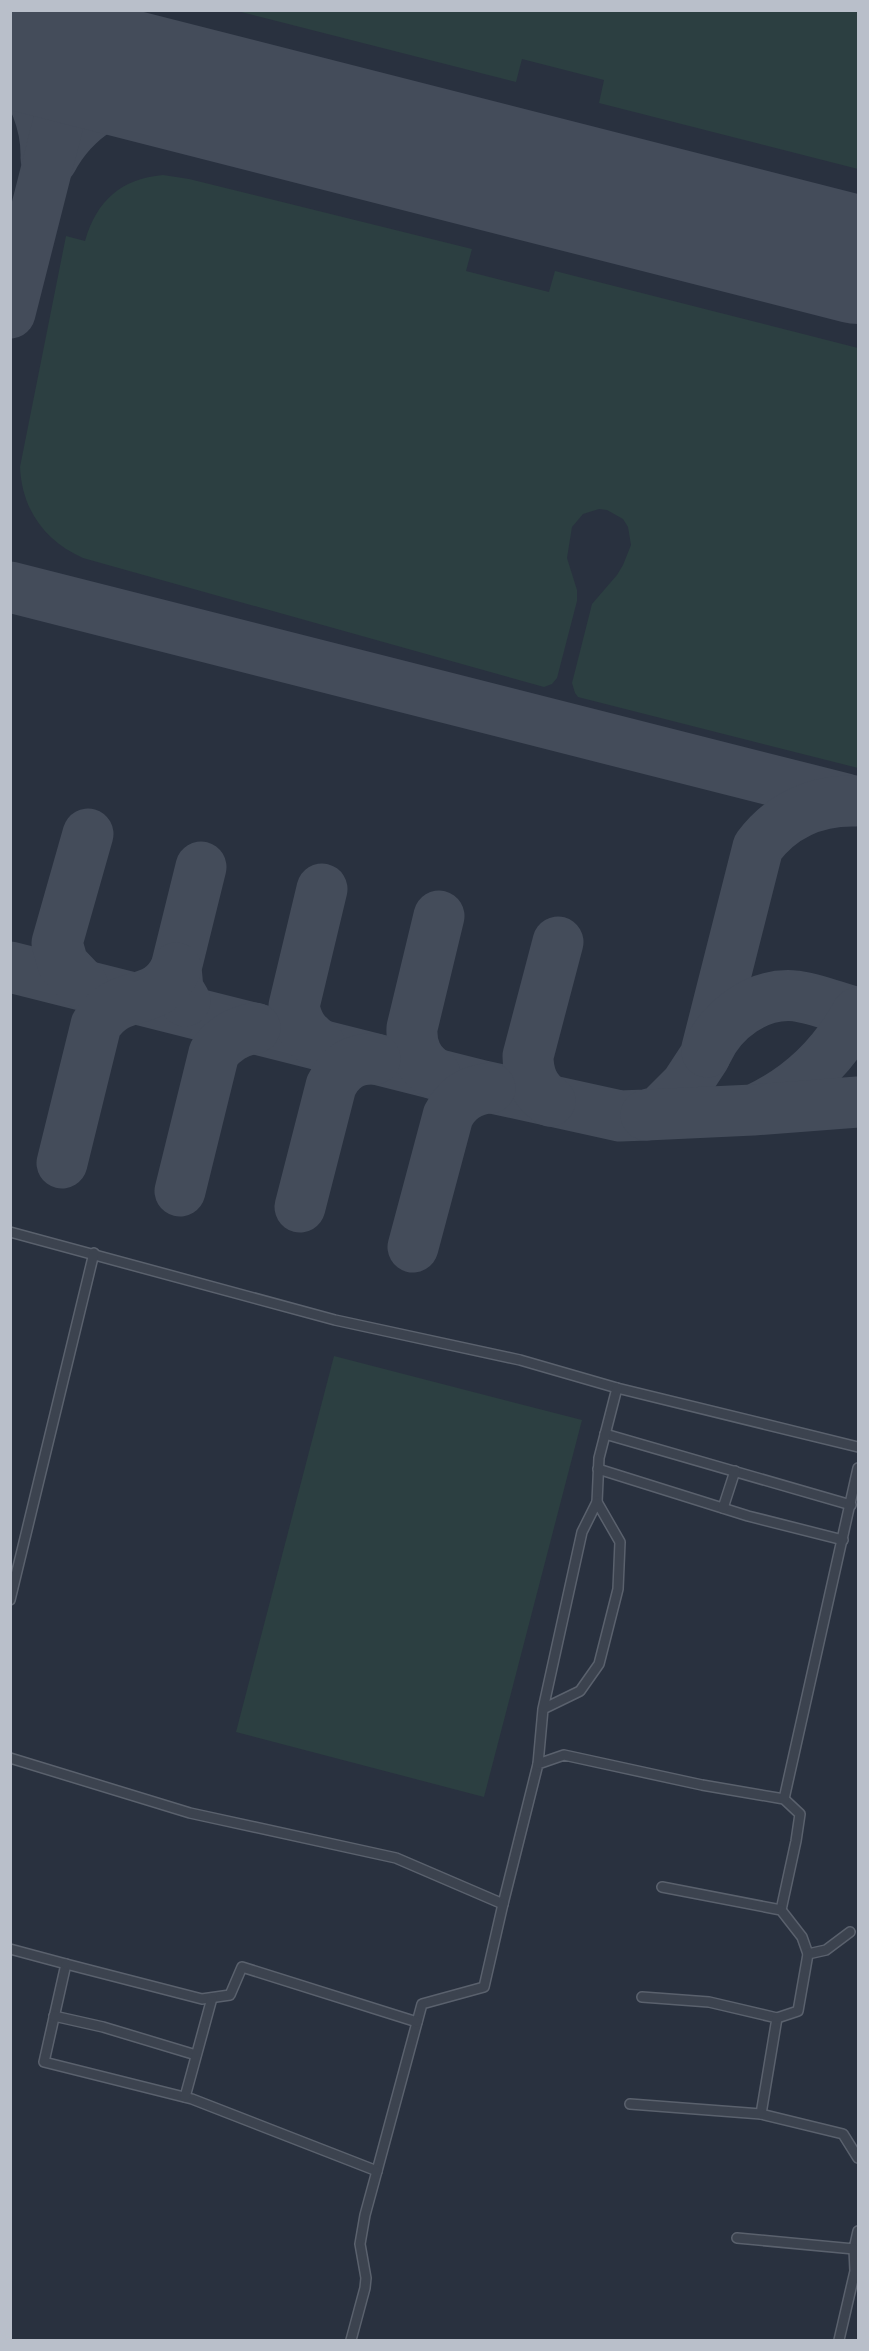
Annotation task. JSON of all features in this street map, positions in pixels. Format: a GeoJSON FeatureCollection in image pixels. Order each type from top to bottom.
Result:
{"type":"FeatureCollection","features":[{"type":"Feature","properties":{"kind":"lane"},"geometry":{"type":"LineString","coordinates":[[10,1232],[335,1320],[520,1360],[617,1388],[858,1447]]}},
{"type":"Feature","properties":{"kind":"lane"},"geometry":{"type":"LineString","coordinates":[[10,1600],[15,1565],[94,1253]]}},
{"type":"Feature","properties":{"kind":"lane"},"geometry":{"type":"LineString","coordinates":[[351,2340],[365,2288],[366,2278],[360,2244],[365,2215],[422,2004],[484,1987],[538,1764],[543,1709],[582,1532],[597,1502],[598,1469],[617,1388]]}},
{"type":"Feature","properties":{"kind":"lane"},"geometry":{"type":"LineString","coordinates":[[605,1434],[851,1505]]}},
{"type":"Feature","properties":{"kind":"lane"},"geometry":{"type":"LineString","coordinates":[[784,1799],[858,1468]]}},
{"type":"Feature","properties":{"kind":"lane"},"geometry":{"type":"LineString","coordinates":[[598,1469],[748,1516],[843,1540]]}},
{"type":"Feature","properties":{"kind":"lane"},"geometry":{"type":"LineString","coordinates":[[723,1508],[735,1471]]}},
{"type":"Feature","properties":{"kind":"lane"},"geometry":{"type":"LineString","coordinates":[[543,1709],[580,1691],[599,1664],[602,1654],[618,1589],[620,1542],[597,1502]]}},
{"type":"Feature","properties":{"kind":"lane"},"geometry":{"type":"LineString","coordinates":[[538,1764],[564,1755],[702,1785],[784,1799],[800,1814],[781,1910]]}},
{"type":"Feature","properties":{"kind":"lane"},"geometry":{"type":"LineString","coordinates":[[10,1758],[190,1813],[396,1858],[503,1904]]}},
{"type":"Feature","properties":{"kind":"lane"},"geometry":{"type":"LineString","coordinates":[[642,1997],[709,2002],[777,2018],[798,2011],[808,1954],[802,1937],[781,1910],[662,1887]]}},
{"type":"Feature","properties":{"kind":"lane"},"geometry":{"type":"LineString","coordinates":[[808,1954],[826,1950],[850,1932]]}},
{"type":"Feature","properties":{"kind":"lane"},"geometry":{"type":"LineString","coordinates":[[10,1949],[202,1999],[230,1995],[242,1967],[417,2022]]}},
{"type":"Feature","properties":{"kind":"lane"},"geometry":{"type":"LineString","coordinates":[[66,1964],[44,2062],[185,2097],[377,2171]]}},
{"type":"Feature","properties":{"kind":"lane"},"geometry":{"type":"LineString","coordinates":[[185,2097],[212,1998]]}},
{"type":"Feature","properties":{"kind":"lane"},"geometry":{"type":"LineString","coordinates":[[54,2016],[103,2027],[196,2055]]}},
{"type":"Feature","properties":{"kind":"lane"},"geometry":{"type":"LineString","coordinates":[[761,2114],[777,2018]]}},
{"type":"Feature","properties":{"kind":"lane"},"geometry":{"type":"LineString","coordinates":[[630,2104],[761,2114],[843,2134],[858,2158]]}},
{"type":"Feature","properties":{"kind":"lane"},"geometry":{"type":"LineString","coordinates":[[839,2340],[855,2271],[854,2249],[858,2231]]}},
{"type":"Feature","properties":{"kind":"lane"},"geometry":{"type":"LineString","coordinates":[[737,2238],[854,2249]]}},
{"type":"Feature","properties":{"kind":"shaded area"},"geometry":{"type":"Polygon","coordinates":[[[237,11],[858,11],[858,169],[599,103],[604,80],[522,59],[516,82],[237,11]]]}},
{"type":"Feature","properties":{"kind":"shaded area"},"geometry":{"type":"Polygon","coordinates":[[[163,175],[189,179],[472,249],[466,271],[549,292],[555,271],[858,348],[858,768],[578,697],[572,683],[592,604],[617,575],[631,545],[628,527],[623,519],[607,510],[599,509],[583,514],[572,527],[567,558],[577,590],[577,601],[557,678],[552,684],[544,687],[83,558],[57,543],[38,522],[31,510],[25,497],[20,467],[66,236],[85,241],[96,214],[113,194],[135,181],[163,175]]]}},
{"type":"Feature","properties":{"kind":"shaded area"},"geometry":{"type":"Polygon","coordinates":[[[334,1356],[582,1420],[484,1797],[236,1732],[334,1356]]]}},
{"type":"Feature","properties":{"kind":"taxiway"},"geometry":{"type":"LineString","coordinates":[[10,31],[50,10]]}},
{"type":"Feature","properties":{"kind":"taxiway"},"geometry":{"type":"LineString","coordinates":[[10,313],[87,10]]}},
{"type":"Feature","properties":{"kind":"taxiway"},"geometry":{"type":"LineString","coordinates":[[112,10],[134,51],[166,84]]}},
{"type":"Feature","properties":{"kind":"taxiway"},"geometry":{"type":"LineString","coordinates":[[10,62],[25,83],[37,107],[44,132],[46,158]]}},
{"type":"Feature","properties":{"kind":"taxiway"},"geometry":{"type":"LineString","coordinates":[[52,160],[73,131],[100,109],[131,93],[166,84]]}},
{"type":"Feature","properties":{"kind":"taxiway"},"geometry":{"type":"LineString","coordinates":[[10,587],[846,799]]}},
{"type":"Feature","properties":{"kind":"taxiway"},"geometry":{"type":"LineString","coordinates":[[10,967],[483,1086],[620,1116],[646,1115],[660,1111],[686,1085],[705,1056],[758,847],[778,826],[801,812],[827,803],[856,801]]}},
{"type":"Feature","properties":{"kind":"taxiway"},"geometry":{"type":"LineString","coordinates":[[82,984],[63,964],[57,943],[88,834]]}},
{"type":"Feature","properties":{"kind":"taxiway"},"geometry":{"type":"LineString","coordinates":[[185,1001],[178,989],[176,968],[201,867]]}},
{"type":"Feature","properties":{"kind":"taxiway"},"geometry":{"type":"LineString","coordinates":[[320,1045],[302,1028],[294,1006],[322,889]]}},
{"type":"Feature","properties":{"kind":"taxiway"},"geometry":{"type":"LineString","coordinates":[[435,1074],[420,1060],[414,1048],[412,1028],[439,916]]}},
{"type":"Feature","properties":{"kind":"taxiway"},"geometry":{"type":"LineString","coordinates":[[550,1101],[533,1082],[528,1056],[558,942]]}},
{"type":"Feature","properties":{"kind":"taxiway"},"geometry":{"type":"LineString","coordinates":[[62,1163],[96,1025],[106,1013],[116,1006],[159,989],[168,981],[176,968]]}},
{"type":"Feature","properties":{"kind":"taxiway"},"geometry":{"type":"LineString","coordinates":[[707,1052],[722,1029],[732,1019],[743,1010],[768,998],[796,996],[858,1013]]}},
{"type":"Feature","properties":{"kind":"taxiway"},"geometry":{"type":"LineString","coordinates":[[758,1108],[803,1080],[838,1043],[857,1013]]}},
{"type":"Feature","properties":{"kind":"taxiway"},"geometry":{"type":"LineString","coordinates":[[180,1191],[214,1053],[232,1036],[255,1028]]}},
{"type":"Feature","properties":{"kind":"taxiway"},"geometry":{"type":"LineString","coordinates":[[300,1207],[331,1086],[348,1065],[361,1060],[375,1059]]}},
{"type":"Feature","properties":{"kind":"taxiway"},"geometry":{"type":"LineString","coordinates":[[413,1247],[448,1116],[465,1096],[490,1088]]}},
{"type":"Feature","properties":{"kind":"taxiway"},"geometry":{"type":"LineString","coordinates":[[646,1115],[858,1102]]}},
{"type":"Feature","properties":{"kind":"runway"},"geometry":{"type":"LineString","coordinates":[[10,44],[858,260]]}}]}
